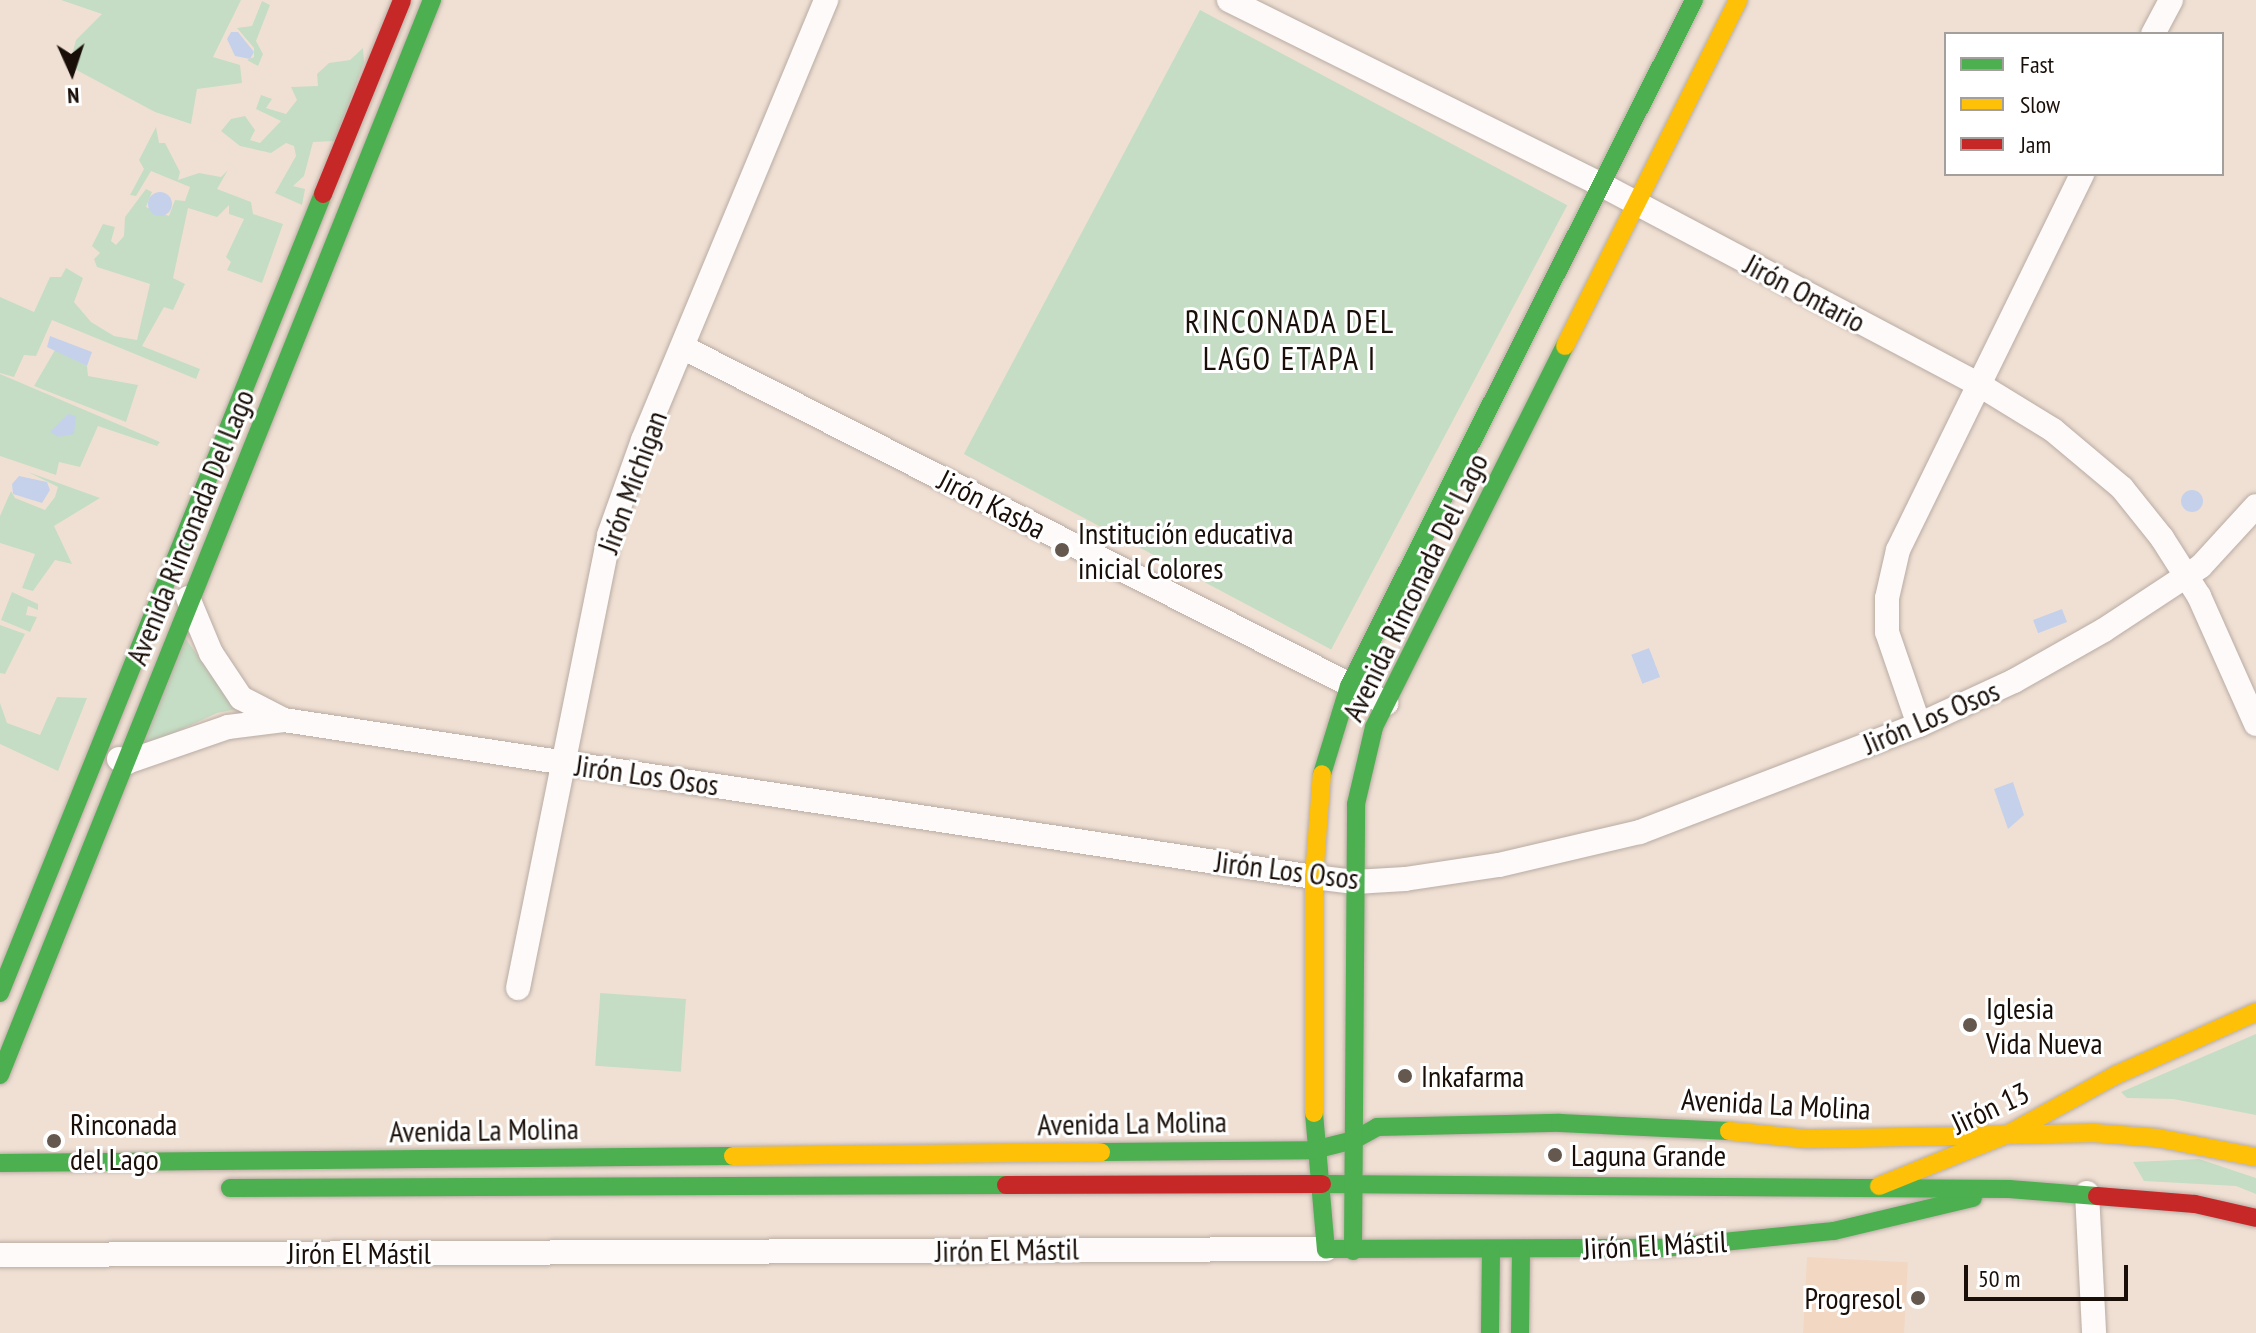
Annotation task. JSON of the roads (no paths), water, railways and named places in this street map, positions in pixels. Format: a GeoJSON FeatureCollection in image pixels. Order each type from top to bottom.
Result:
{"type":"FeatureCollection","features":[{"type":"Feature","properties":{"kind":"street","name":"Avenida Rinconada Del Lago"},"geometry":{"type":"LineString","coordinates":[[0,993],[402,0]]}},
{"type":"Feature","properties":{"kind":"street","name":"Avenida Rinconada Del Lago"},"geometry":{"type":"LineString","coordinates":[[0,1075],[432,0]]}},
{"type":"Feature","properties":{"kind":"street","name":"Jirón Michigan"},"geometry":{"type":"LineString","coordinates":[[518,988],[609,535],[643,440],[684,348],[826,0]]}},
{"type":"Feature","properties":{"kind":"street","name":"Jirón Ontario"},"geometry":{"type":"LineString","coordinates":[[1229,0],[1602,185],[2027,412],[2101,468],[2143,512],[2188,575],[2256,724]]}},
{"type":"Feature","properties":{"kind":"street","name":"Avenida Rinconada Del Lago"},"geometry":{"type":"LineString","coordinates":[[1326,1249],[1315,1184],[1314,1150],[1314,877],[1322,768],[1349,686],[1694,0]]}},
{"type":"Feature","properties":{"kind":"street","name":"Avenida Rinconada Del Lago"},"geometry":{"type":"LineString","coordinates":[[1353,1251],[1356,804],[1374,727],[1738,0]]}},
{"type":"Feature","properties":{"kind":"street"},"geometry":{"type":"LineString","coordinates":[[2154,32],[2171,0]]}},
{"type":"Feature","properties":{"kind":"street"},"geometry":{"type":"LineString","coordinates":[[1919,725],[1890,652],[1887,598],[1906,528],[2081,176]]}},
{"type":"Feature","properties":{"kind":"street","name":"Jirón Kasba"},"geometry":{"type":"LineString","coordinates":[[684,348],[1386,703]]}},
{"type":"Feature","properties":{"kind":"street","name":"Jirón Los Osos"},"geometry":{"type":"LineString","coordinates":[[127,762],[228,727],[284,720],[1355,882],[1499,865],[1640,832],[1919,725],[2062,656],[2188,575],[2216,553],[2256,506]]}},
{"type":"Feature","properties":{"kind":"street","name":"Jirón Los Osos"},"geometry":{"type":"LineString","coordinates":[[169,581],[191,601],[228,681],[241,698],[284,720]]}},
{"type":"Feature","properties":{"kind":"street"},"geometry":{"type":"LineString","coordinates":[[98,751],[127,762]]}},
{"type":"Feature","properties":{"kind":"street"},"geometry":{"type":"LineString","coordinates":[[21,942],[49,953]]}},
{"type":"Feature","properties":{"kind":"street","name":"Jirón 13"},"geometry":{"type":"LineString","coordinates":[[1876,1188],[2010,1133],[2116,1075],[2256,1012]]}},
{"type":"Feature","properties":{"kind":"street","name":"Avenida La Molina"},"geometry":{"type":"LineString","coordinates":[[0,1163],[1314,1150],[1354,1140],[1377,1127],[1560,1123],[1671,1125],[1808,1139],[2010,1133],[2158,1138],[2256,1157]]}},
{"type":"Feature","properties":{"kind":"street"},"geometry":{"type":"LineString","coordinates":[[482,1158],[650,1186]]}},
{"type":"Feature","properties":{"kind":"street","name":"Avenida La Molina"},"geometry":{"type":"LineString","coordinates":[[206,1188],[1353,1184],[2009,1189],[2195,1204],[2256,1218]]}},
{"type":"Feature","properties":{"kind":"street","name":"Jirón El Mástil"},"geometry":{"type":"LineString","coordinates":[[0,1255],[1326,1249],[1491,1252],[1663,1248],[1834,1231],[2009,1189]]}},
{"type":"Feature","properties":{"kind":"street"},"geometry":{"type":"LineString","coordinates":[[2087,1193],[2094,1333]]}},
{"type":"Feature","properties":{"kind":"street"},"geometry":{"type":"LineString","coordinates":[[1520,1333],[1521,1251]]}},
{"type":"Feature","properties":{"kind":"street"},"geometry":{"type":"LineString","coordinates":[[1490,1333],[1491,1252]]}},
{"type":"Feature","properties":{"kind":"water"},"geometry":{"type":"Polygon","coordinates":[[[231,32],[238,32],[254,52],[250,59],[235,56],[227,39],[231,32]]]}},
{"type":"Feature","properties":{"kind":"water"},"geometry":{"type":"Polygon","coordinates":[[[160,192],[168,196],[172,204],[168,212],[160,216],[152,212],[148,204],[152,196],[160,192]]]}},
{"type":"Feature","properties":{"kind":"water"},"geometry":{"type":"Polygon","coordinates":[[[50,336],[92,352],[87,366],[47,347],[50,336]]]}},
{"type":"Feature","properties":{"kind":"water"},"geometry":{"type":"Polygon","coordinates":[[[68,414],[76,416],[74,434],[59,437],[50,432],[68,414]]]}},
{"type":"Feature","properties":{"kind":"water"},"geometry":{"type":"Polygon","coordinates":[[[19,476],[47,482],[50,490],[42,503],[13,494],[12,484],[19,476]]]}},
{"type":"Feature","properties":{"kind":"water"},"geometry":{"type":"Polygon","coordinates":[[[2188,490],[2196,490],[2203,501],[2196,512],[2188,512],[2181,505],[2181,497],[2188,490]]]}},
{"type":"Feature","properties":{"kind":"water"},"geometry":{"type":"Polygon","coordinates":[[[2062,609],[2067,622],[2038,633],[2033,620],[2062,609]]]}},
{"type":"Feature","properties":{"kind":"water"},"geometry":{"type":"Polygon","coordinates":[[[1649,648],[1660,677],[1642,684],[1631,655],[1649,648]]]}},
{"type":"Feature","properties":{"kind":"water"},"geometry":{"type":"Polygon","coordinates":[[[2013,782],[2024,815],[2008,829],[1994,789],[2013,782]]]}},
{"type":"Feature","properties":{"kind":"place","name":"Institución educativa inicial Colores"},"geometry":{"type":"Point","coordinates":[1062,550]}},
{"type":"Feature","properties":{"kind":"place","name":"Iglesia Vida Nueva"},"geometry":{"type":"Point","coordinates":[1970,1025]}},
{"type":"Feature","properties":{"kind":"place","name":"Inkafarma"},"geometry":{"type":"Point","coordinates":[1405,1076]}},
{"type":"Feature","properties":{"kind":"place","name":"Rinconada del Lago"},"geometry":{"type":"Point","coordinates":[54,1141]}},
{"type":"Feature","properties":{"kind":"place","name":"Laguna Grande"},"geometry":{"type":"Point","coordinates":[1555,1155]}},
{"type":"Feature","properties":{"kind":"place","name":"Progresol"},"geometry":{"type":"Point","coordinates":[1918,1298]}},
{"type":"Feature","properties":{"kind":"district","name":"RINCONADA DEL LAGO ETAPA I"},"geometry":{"type":"Point","coordinates":[1290,340]}}]}
